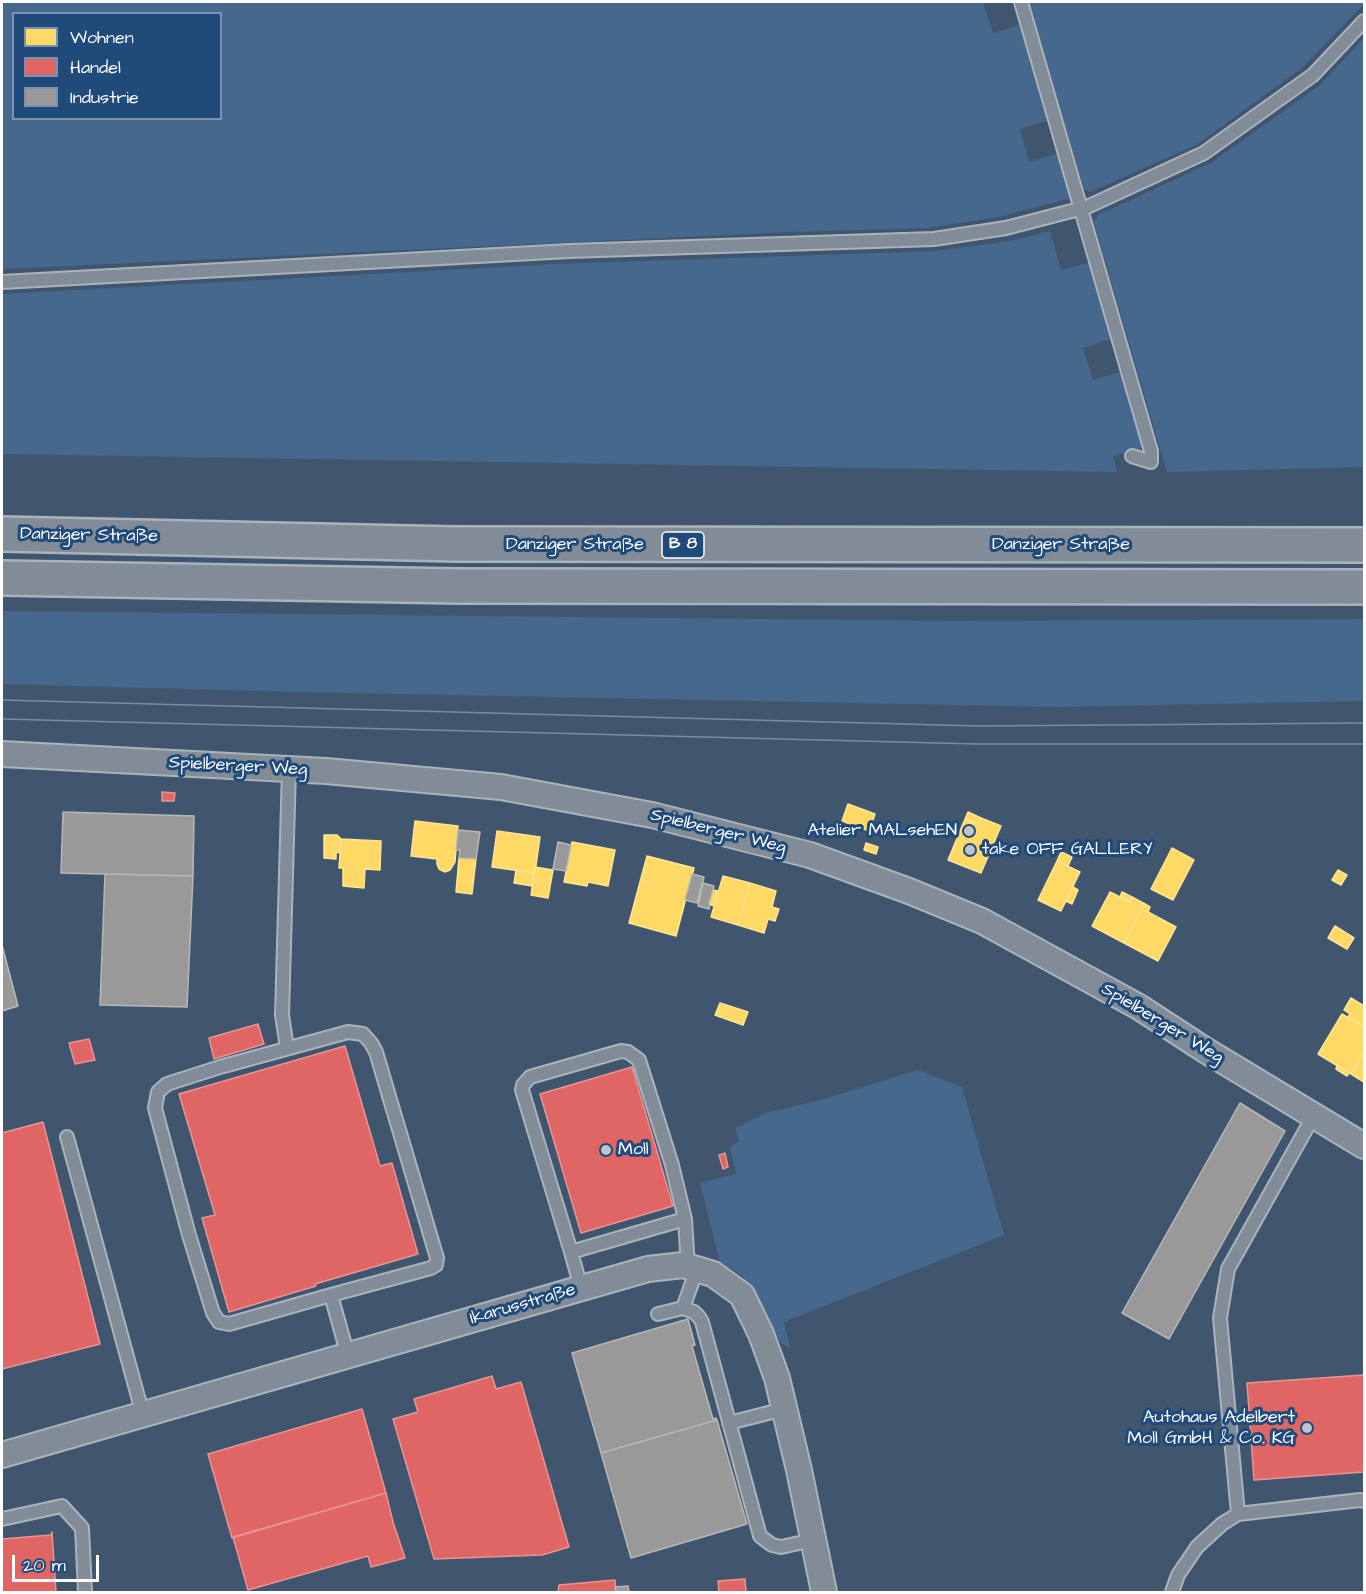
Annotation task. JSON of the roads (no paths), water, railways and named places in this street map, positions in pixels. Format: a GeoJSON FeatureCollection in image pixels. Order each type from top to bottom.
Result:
{"type":"FeatureCollection","features":[{"type":"Feature","properties":{"kind":"main road","name":"Danziger Straße"},"geometry":{"type":"LineString","coordinates":[[2,534],[456,544],[1365,545]]}},
{"type":"Feature","properties":{"kind":"main road"},"geometry":{"type":"LineString","coordinates":[[2,578],[458,586],[1365,587]]}},
{"type":"Feature","properties":{"kind":"street","name":"Spielberger Weg"},"geometry":{"type":"LineString","coordinates":[[2,754],[289,769],[501,788],[652,815],[810,855],[909,891],[982,921],[1139,1007],[1205,1050],[1365,1146]]}},
{"type":"Feature","properties":{"kind":"street","name":"Ikarusstraße"},"geometry":{"type":"LineString","coordinates":[[2,1455],[648,1269],[683,1265],[713,1274],[742,1295],[760,1334],[777,1378],[799,1470],[824,1593]]}},
{"type":"Feature","properties":{"kind":"lane"},"geometry":{"type":"LineString","coordinates":[[1022,2],[1151,451],[1151,462],[1132,456]]}},
{"type":"Feature","properties":{"kind":"lane"},"geometry":{"type":"LineString","coordinates":[[2,282],[569,251],[934,238],[1006,228],[1081,208],[1204,153],[1313,75],[1360,30],[1365,21]]}},
{"type":"Feature","properties":{"kind":"lane"},"geometry":{"type":"LineString","coordinates":[[287,1048],[282,1015],[289,769]]}},
{"type":"Feature","properties":{"kind":"lane"},"geometry":{"type":"LineString","coordinates":[[348,1032],[363,1035],[371,1043],[376,1052],[437,1258],[436,1265],[331,1295],[229,1324],[219,1322],[213,1313],[189,1235],[155,1108],[158,1092],[167,1084],[348,1032]]}},
{"type":"Feature","properties":{"kind":"lane"},"geometry":{"type":"LineString","coordinates":[[581,1288],[522,1090],[530,1077],[621,1051],[628,1052],[639,1060],[672,1165],[685,1220],[693,1268],[683,1308]]}},
{"type":"Feature","properties":{"kind":"lane"},"geometry":{"type":"LineString","coordinates":[[1238,1514],[1220,1318],[1228,1269],[1314,1115]]}},
{"type":"Feature","properties":{"kind":"lane"},"geometry":{"type":"LineString","coordinates":[[67,1137],[143,1415]]}},
{"type":"Feature","properties":{"kind":"lane"},"geometry":{"type":"LineString","coordinates":[[571,1252],[685,1220]]}},
{"type":"Feature","properties":{"kind":"lane"},"geometry":{"type":"LineString","coordinates":[[331,1295],[348,1356]]}},
{"type":"Feature","properties":{"kind":"lane"},"geometry":{"type":"LineString","coordinates":[[658,1314],[683,1308],[694,1312],[702,1322],[760,1536],[772,1545],[781,1546],[813,1540]]}},
{"type":"Feature","properties":{"kind":"lane"},"geometry":{"type":"LineString","coordinates":[[729,1423],[784,1409]]}},
{"type":"Feature","properties":{"kind":"lane"},"geometry":{"type":"LineString","coordinates":[[1172,1593],[1178,1575],[1197,1547],[1222,1524],[1238,1514],[1365,1501]]}},
{"type":"Feature","properties":{"kind":"lane"},"geometry":{"type":"LineString","coordinates":[[2,1519],[62,1506],[82,1528],[85,1593]]}},
{"type":"Feature","properties":{"kind":"tram line"},"geometry":{"type":"LineString","coordinates":[[2,700],[979,726],[1364,723]]}},
{"type":"Feature","properties":{"kind":"tram line"},"geometry":{"type":"LineString","coordinates":[[2,719],[976,744],[1364,744]]}},
{"type":"Feature","properties":{"kind":"place","name":"Atelier MALsehEN"},"geometry":{"type":"Point","coordinates":[969,831]}},
{"type":"Feature","properties":{"kind":"place","name":"take OFF GALLERY"},"geometry":{"type":"Point","coordinates":[970,850]}},
{"type":"Feature","properties":{"kind":"place","name":"Moll"},"geometry":{"type":"Point","coordinates":[606,1150]}},
{"type":"Feature","properties":{"kind":"place","name":"Autohaus Adelbert Moll GmbH & Co. KG"},"geometry":{"type":"Point","coordinates":[1307,1428]}}]}
